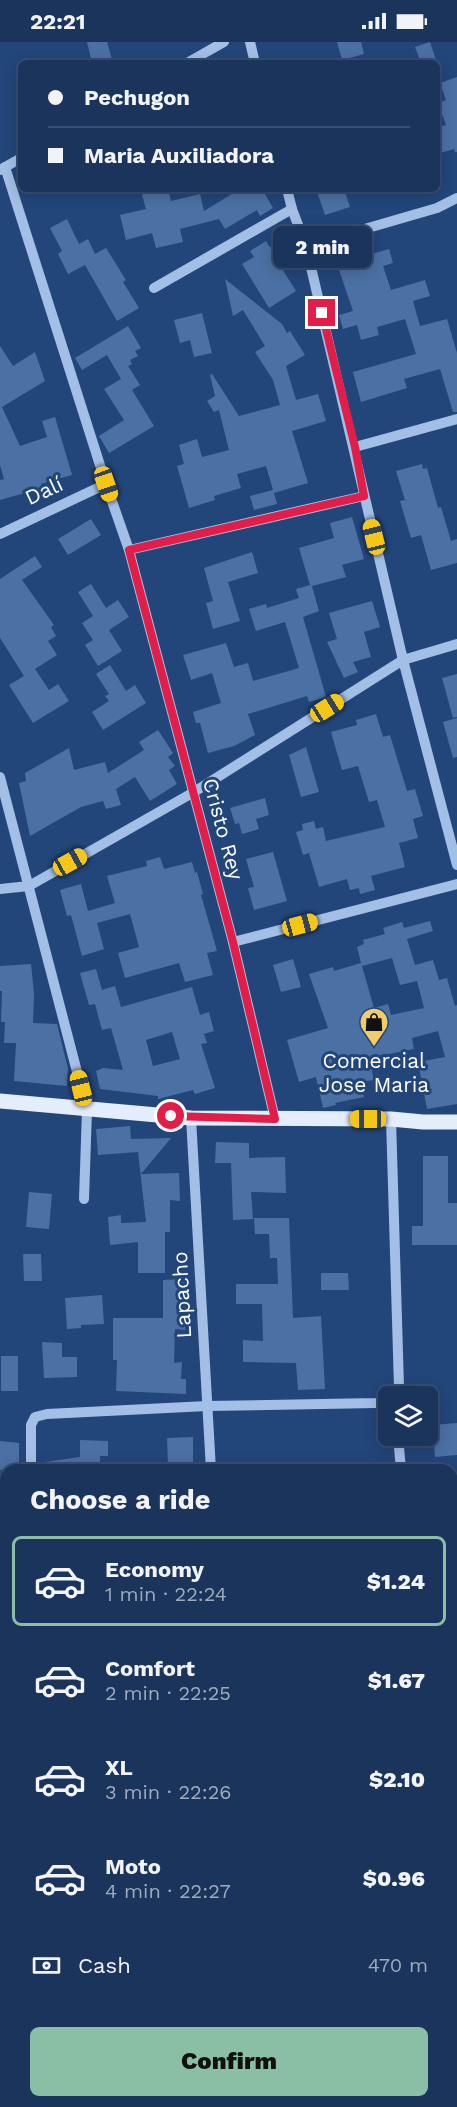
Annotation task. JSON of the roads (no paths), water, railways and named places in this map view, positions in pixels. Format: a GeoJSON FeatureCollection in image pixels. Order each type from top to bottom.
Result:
{"type":"FeatureCollection","features":[{"type":"Feature","properties":{"kind":"main road"},"geometry":{"type":"LineString","coordinates":[[0,1101],[191,1118],[391,1119],[457,1122]]}},
{"type":"Feature","properties":{"kind":"street"},"geometry":{"type":"LineString","coordinates":[[193,60],[224,42]]}},
{"type":"Feature","properties":{"kind":"street"},"geometry":{"type":"LineString","coordinates":[[250,42],[254,60]]}},
{"type":"Feature","properties":{"kind":"street"},"geometry":{"type":"LineString","coordinates":[[3,169],[18,160]]}},
{"type":"Feature","properties":{"kind":"street","name":"Cristo Rey"},"geometry":{"type":"LineString","coordinates":[[3,169],[129,550],[233,942],[275,1119]]}},
{"type":"Feature","properties":{"kind":"street"},"geometry":{"type":"LineString","coordinates":[[288,192],[306,246],[355,447],[364,496],[403,660],[457,865]]}},
{"type":"Feature","properties":{"kind":"street"},"geometry":{"type":"LineString","coordinates":[[306,246],[437,208],[457,198]]}},
{"type":"Feature","properties":{"kind":"street"},"geometry":{"type":"LineString","coordinates":[[154,288],[292,209]]}},
{"type":"Feature","properties":{"kind":"street"},"geometry":{"type":"LineString","coordinates":[[355,447],[457,419]]}},
{"type":"Feature","properties":{"kind":"street","name":"Dalí"},"geometry":{"type":"LineString","coordinates":[[0,534],[106,484]]}},
{"type":"Feature","properties":{"kind":"street"},"geometry":{"type":"LineString","coordinates":[[129,550],[364,496]]}},
{"type":"Feature","properties":{"kind":"street"},"geometry":{"type":"LineString","coordinates":[[0,889],[29,886],[194,792],[403,660],[457,644]]}},
{"type":"Feature","properties":{"kind":"street"},"geometry":{"type":"LineString","coordinates":[[0,777],[87,1110],[84,1199]]}},
{"type":"Feature","properties":{"kind":"street"},"geometry":{"type":"LineString","coordinates":[[233,942],[457,884]]}},
{"type":"Feature","properties":{"kind":"street","name":"Lapacho"},"geometry":{"type":"LineString","coordinates":[[191,1118],[211,1464]]}},
{"type":"Feature","properties":{"kind":"street"},"geometry":{"type":"LineString","coordinates":[[391,1119],[399,1386]]}},
{"type":"Feature","properties":{"kind":"street"},"geometry":{"type":"LineString","coordinates":[[31,1464],[31,1425],[35,1417],[47,1414],[207,1406],[378,1402]]}},
{"type":"Feature","properties":{"kind":"street"},"geometry":{"type":"LineString","coordinates":[[399,1446],[401,1464]]}},
{"type":"Feature","properties":{"kind":"place","name":"Comercial Jose Maria"},"geometry":{"type":"Point","coordinates":[374,1048]}}]}
